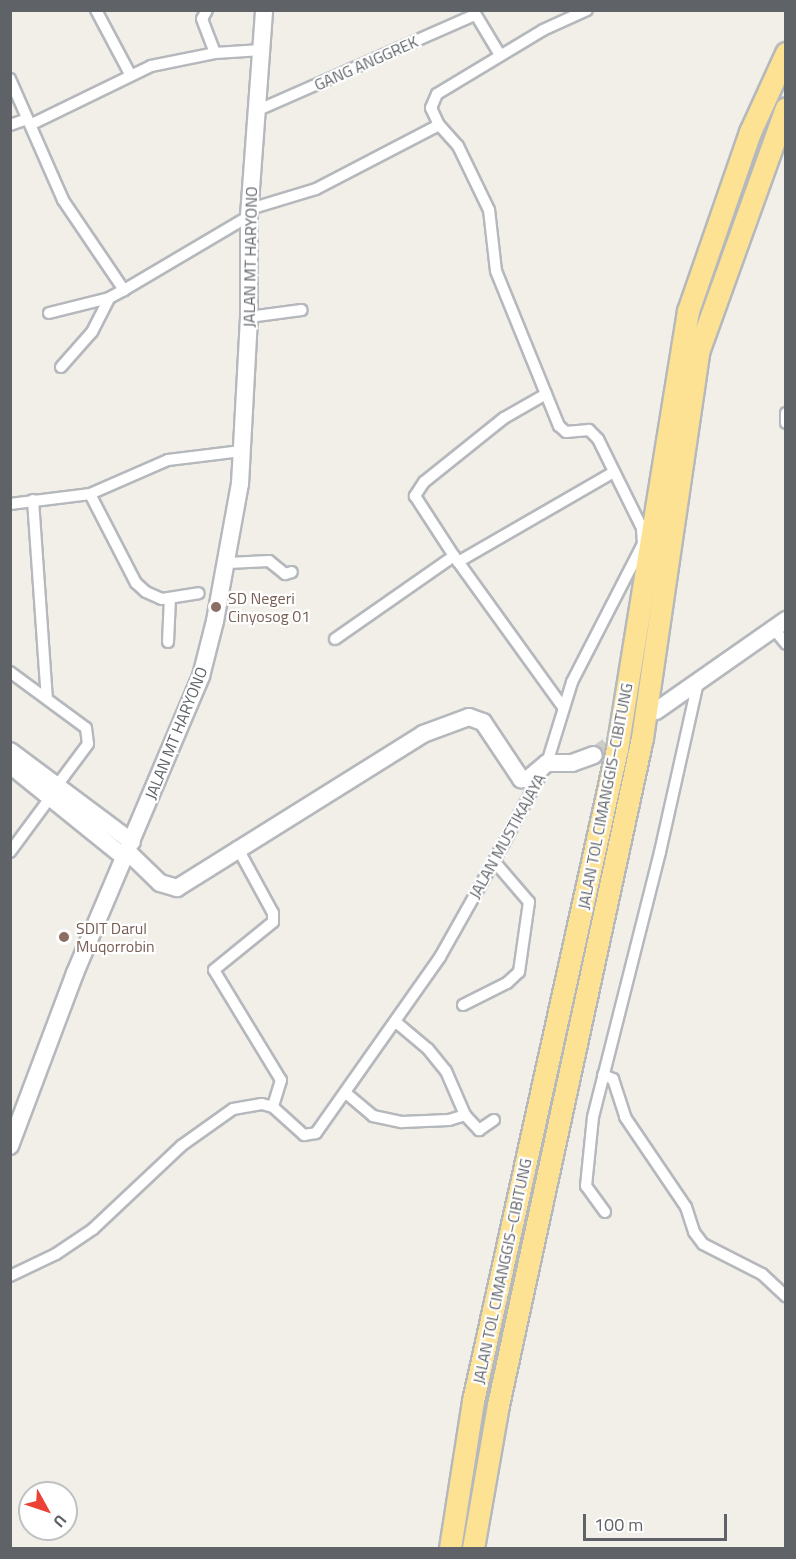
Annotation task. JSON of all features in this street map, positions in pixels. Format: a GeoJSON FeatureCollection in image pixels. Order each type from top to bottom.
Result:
{"type":"FeatureCollection","features":[{"type":"Feature","properties":{"kind":"highway","name":"JALAN TOL CIMANGGIS–CIBITUNG"},"geometry":{"type":"LineString","coordinates":[[450,1548],[473,1401],[617,749],[688,311],[750,132],[786,53]]}},
{"type":"Feature","properties":{"kind":"highway","name":"JALAN TOL CIMANGGIS–CIBITUNG"},"geometry":{"type":"LineString","coordinates":[[473,1548],[498,1405],[642,738],[698,352],[786,108]]}},
{"type":"Feature","properties":{"kind":"main road","name":"JALAN MT HARYONO"},"geometry":{"type":"LineString","coordinates":[[10,1146],[46,1047],[201,676],[228,563],[240,484],[249,317],[249,213],[264,10]]}},
{"type":"Feature","properties":{"kind":"main road"},"geometry":{"type":"LineString","coordinates":[[656,711],[780,624]]}},
{"type":"Feature","properties":{"kind":"main road"},"geometry":{"type":"LineString","coordinates":[[10,765],[62,800],[128,850],[168,888],[177,888],[237,847],[423,734],[461,719],[479,718],[521,779],[528,778],[547,763],[572,763],[594,755]]}},
{"type":"Feature","properties":{"kind":"main road"},"geometry":{"type":"LineString","coordinates":[[10,751],[62,800]]}},
{"type":"Feature","properties":{"kind":"street"},"geometry":{"type":"LineString","coordinates":[[96,10],[130,74]]}},
{"type":"Feature","properties":{"kind":"street"},"geometry":{"type":"LineString","coordinates":[[207,10],[202,19],[215,53]]}},
{"type":"Feature","properties":{"kind":"street"},"geometry":{"type":"LineString","coordinates":[[563,707],[456,559],[416,498],[416,491],[504,418],[546,394],[496,271],[489,210],[458,146],[440,125],[431,108],[437,94],[500,55],[587,10]]}},
{"type":"Feature","properties":{"kind":"street"},"geometry":{"type":"LineString","coordinates":[[474,13],[500,55]]}},
{"type":"Feature","properties":{"kind":"street","name":"GANG ANGGREK"},"geometry":{"type":"LineString","coordinates":[[256,111],[474,13]]}},
{"type":"Feature","properties":{"kind":"street"},"geometry":{"type":"LineString","coordinates":[[10,125],[29,122],[130,74],[215,53],[262,50]]}},
{"type":"Feature","properties":{"kind":"street"},"geometry":{"type":"LineString","coordinates":[[10,79],[47,169],[63,200],[124,290]]}},
{"type":"Feature","properties":{"kind":"street"},"geometry":{"type":"LineString","coordinates":[[49,313],[108,298],[249,213],[316,189],[440,125]]}},
{"type":"Feature","properties":{"kind":"street"},"geometry":{"type":"LineString","coordinates":[[61,367],[92,332],[108,298]]}},
{"type":"Feature","properties":{"kind":"street"},"geometry":{"type":"LineString","coordinates":[[249,317],[302,310]]}},
{"type":"Feature","properties":{"kind":"street","name":"JALAN MUSTIKAJAYA"},"geometry":{"type":"LineString","coordinates":[[273,1107],[304,1135],[316,1133],[347,1094],[397,1023],[440,957],[547,763],[572,682],[644,544],[636,516],[592,432],[560,429],[546,394]]}},
{"type":"Feature","properties":{"kind":"street"},"geometry":{"type":"LineString","coordinates":[[786,413],[786,423]]}},
{"type":"Feature","properties":{"kind":"street"},"geometry":{"type":"LineString","coordinates":[[10,504],[90,494],[168,460],[241,452]]}},
{"type":"Feature","properties":{"kind":"street"},"geometry":{"type":"LineString","coordinates":[[335,639],[456,559],[614,472]]}},
{"type":"Feature","properties":{"kind":"street"},"geometry":{"type":"LineString","coordinates":[[90,494],[136,583],[156,598],[199,593]]}},
{"type":"Feature","properties":{"kind":"street"},"geometry":{"type":"LineString","coordinates":[[37,500],[47,698]]}},
{"type":"Feature","properties":{"kind":"street"},"geometry":{"type":"LineString","coordinates":[[228,563],[269,561],[285,574],[292,572]]}},
{"type":"Feature","properties":{"kind":"street"},"geometry":{"type":"LineString","coordinates":[[168,642],[170,598]]}},
{"type":"Feature","properties":{"kind":"street"},"geometry":{"type":"LineString","coordinates":[[780,624],[786,644]]}},
{"type":"Feature","properties":{"kind":"street"},"geometry":{"type":"LineString","coordinates":[[10,672],[86,728],[88,736],[88,744],[62,800],[11,850]]}},
{"type":"Feature","properties":{"kind":"street"},"geometry":{"type":"LineString","coordinates":[[605,1212],[586,1191],[585,1179],[603,1075],[660,852],[698,681]]}},
{"type":"Feature","properties":{"kind":"street"},"geometry":{"type":"LineString","coordinates":[[10,1276],[56,1254],[93,1228],[181,1146],[233,1110],[253,1105],[273,1107],[281,1080],[214,970],[271,926],[274,918],[237,847]]}},
{"type":"Feature","properties":{"kind":"street"},"geometry":{"type":"LineString","coordinates":[[463,1005],[507,983],[519,972],[529,902],[494,861]]}},
{"type":"Feature","properties":{"kind":"street"},"geometry":{"type":"LineString","coordinates":[[397,1023],[428,1049],[446,1071],[465,1115],[479,1130],[494,1120]]}},
{"type":"Feature","properties":{"kind":"street"},"geometry":{"type":"LineString","coordinates":[[603,1075],[613,1079],[625,1117],[686,1207],[694,1232],[703,1244],[762,1274],[786,1296]]}},
{"type":"Feature","properties":{"kind":"street"},"geometry":{"type":"LineString","coordinates":[[347,1094],[373,1116],[402,1122],[448,1120],[465,1115]]}},
{"type":"Feature","properties":{"kind":"tunnel"},"geometry":{"type":"LineString","coordinates":[[594,755],[651,715]]}},
{"type":"Feature","properties":{"kind":"place","name":"SD Negeri Cinyosog 01"},"geometry":{"type":"Point","coordinates":[216,607]}},
{"type":"Feature","properties":{"kind":"place","name":"SDIT Darul Muqorrobin"},"geometry":{"type":"Point","coordinates":[64,937]}}]}
